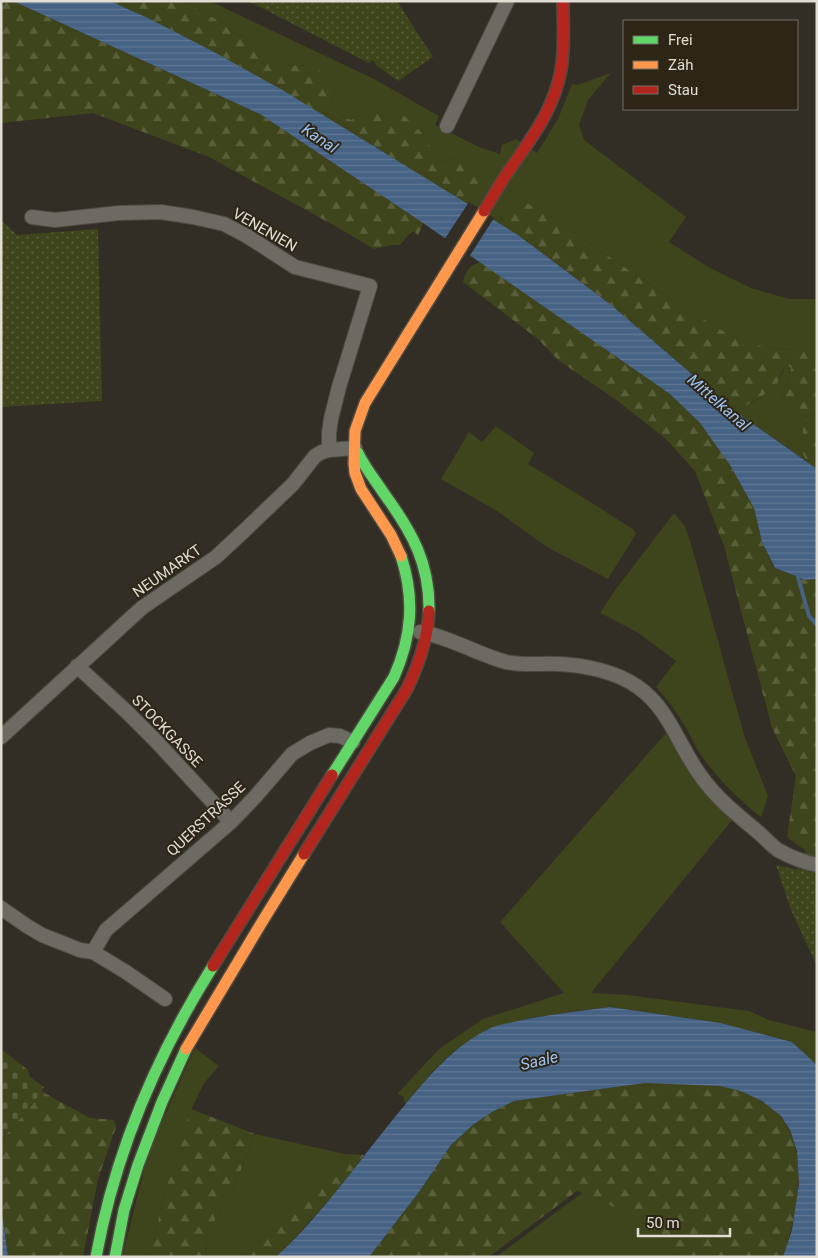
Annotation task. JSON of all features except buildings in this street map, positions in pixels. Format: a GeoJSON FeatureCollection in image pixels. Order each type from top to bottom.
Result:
{"type":"FeatureCollection","features":[{"type":"Feature","properties":{"kind":"main road"},"geometry":{"type":"LineString","coordinates":[[96,1257],[109,1197],[119,1165],[149,1085],[167,1047],[212,969],[401,664],[406,648],[411,612],[408,578],[404,563],[391,535],[362,491],[355,473],[353,460],[355,432],[365,402],[551,106],[562,69],[563,1]]}},
{"type":"Feature","properties":{"kind":"main road"},"geometry":{"type":"LineString","coordinates":[[115,1257],[124,1210],[138,1165],[150,1131],[188,1046],[237,963],[407,689],[416,673],[423,654],[428,633],[429,609],[427,585],[422,562],[416,544],[406,525],[363,463],[355,448]]}},
{"type":"Feature","properties":{"kind":"street"},"geometry":{"type":"LineString","coordinates":[[447,126],[507,1]]}},
{"type":"Feature","properties":{"kind":"street","name":"VENENIEN"},"geometry":{"type":"LineString","coordinates":[[32,217],[55,220],[119,212],[161,212],[193,217],[224,224],[248,236],[295,267],[370,286],[331,419],[329,450]]}},
{"type":"Feature","properties":{"kind":"street","name":"NEUMARKT"},"geometry":{"type":"LineString","coordinates":[[1,737],[143,608],[216,557],[292,484],[315,456],[329,450],[355,448]]}},
{"type":"Feature","properties":{"kind":"street"},"geometry":{"type":"LineString","coordinates":[[409,630],[428,633],[504,662],[580,666],[619,677],[638,687],[653,700],[669,720],[704,782],[727,807],[777,849],[794,858],[817,865]]}},
{"type":"Feature","properties":{"kind":"street","name":"STOCKGASSE"},"geometry":{"type":"LineString","coordinates":[[77,666],[127,712],[231,822]]}},
{"type":"Feature","properties":{"kind":"street","name":"QUERSTRASSE"},"geometry":{"type":"LineString","coordinates":[[93,952],[106,930],[231,822],[292,754],[310,743],[329,735],[340,736],[353,742]]}},
{"type":"Feature","properties":{"kind":"street"},"geometry":{"type":"LineString","coordinates":[[1,908],[42,935],[80,950],[93,952],[126,972],[165,1000]]}},
{"type":"Feature","properties":{"kind":"green space"},"geometry":{"type":"Polygon","coordinates":[[[1,1],[13,1],[260,114],[423,223],[418,236],[414,231],[400,245],[374,249],[209,157],[93,113],[1,123],[1,1]]]}},
{"type":"Feature","properties":{"kind":"green space"},"geometry":{"type":"Polygon","coordinates":[[[110,1],[182,1],[225,24],[233,33],[250,38],[267,50],[273,57],[290,65],[308,66],[325,73],[335,88],[330,105],[339,115],[351,120],[373,108],[399,111],[422,133],[436,156],[443,161],[458,158],[475,163],[481,180],[479,190],[476,195],[465,203],[291,96],[202,46],[110,1]]]}},
{"type":"Feature","properties":{"kind":"green space"},"geometry":{"type":"Polygon","coordinates":[[[182,1],[210,1],[374,79],[439,116],[435,125],[479,147],[500,154],[502,145],[516,139],[537,153],[558,119],[572,84],[577,85],[611,73],[588,100],[579,125],[584,140],[686,217],[669,242],[710,268],[751,288],[789,299],[817,299],[817,349],[805,351],[765,347],[728,334],[680,305],[545,213],[501,217],[501,225],[465,203],[473,198],[458,158],[443,161],[436,156],[422,133],[373,108],[351,120],[339,115],[330,105],[335,88],[308,66],[290,65],[272,57],[267,50],[250,38],[233,33],[225,24],[182,1]]]}},
{"type":"Feature","properties":{"kind":"green space"},"geometry":{"type":"Polygon","coordinates":[[[248,1],[397,1],[433,57],[398,81],[376,65],[373,60],[369,63],[248,1]]]}},
{"type":"Feature","properties":{"kind":"green space"},"geometry":{"type":"Polygon","coordinates":[[[517,198],[545,213],[680,305],[728,334],[765,347],[805,351],[817,349],[817,414],[800,418],[782,401],[791,368],[787,365],[782,371],[777,384],[767,393],[736,412],[610,304],[518,235],[501,225],[505,209],[517,198]]]}},
{"type":"Feature","properties":{"kind":"green space"},"geometry":{"type":"Polygon","coordinates":[[[1,220],[17,235],[98,229],[102,401],[1,407],[1,220]]]}},
{"type":"Feature","properties":{"kind":"green space"},"geometry":{"type":"Polygon","coordinates":[[[480,262],[670,394],[700,423],[730,465],[754,508],[762,542],[774,568],[806,580],[817,579],[817,853],[806,851],[787,837],[796,776],[772,728],[724,546],[695,471],[666,439],[615,399],[558,360],[538,339],[463,282],[468,269],[480,262]]]}},
{"type":"Feature","properties":{"kind":"green space"},"geometry":{"type":"Polygon","coordinates":[[[787,365],[791,368],[782,401],[800,418],[817,414],[817,421],[806,424],[803,454],[807,462],[736,412],[767,393],[777,383],[787,365]]]}},
{"type":"Feature","properties":{"kind":"green space"},"geometry":{"type":"Polygon","coordinates":[[[817,421],[817,469],[807,462],[803,454],[803,428],[806,424],[817,421]]]}},
{"type":"Feature","properties":{"kind":"green space"},"geometry":{"type":"Polygon","coordinates":[[[496,426],[534,453],[528,464],[634,530],[636,534],[608,579],[547,547],[497,511],[441,479],[469,432],[482,442],[496,426]]]}},
{"type":"Feature","properties":{"kind":"green space"},"geometry":{"type":"Polygon","coordinates":[[[674,513],[685,526],[691,544],[745,738],[768,796],[761,817],[713,771],[700,754],[677,713],[656,687],[676,661],[637,632],[600,613],[674,513]]]}},
{"type":"Feature","properties":{"kind":"green space"},"geometry":{"type":"Polygon","coordinates":[[[666,733],[698,785],[733,819],[591,993],[628,995],[749,1011],[769,1020],[817,1032],[817,1065],[792,1042],[721,1023],[610,1007],[526,1019],[492,1028],[453,1052],[434,1070],[405,1104],[403,1096],[397,1094],[439,1049],[483,1019],[564,993],[500,922],[666,733]]]}},
{"type":"Feature","properties":{"kind":"green space"},"geometry":{"type":"Polygon","coordinates":[[[806,851],[817,853],[817,874],[796,870],[806,851]]]}},
{"type":"Feature","properties":{"kind":"green space"},"geometry":{"type":"Polygon","coordinates":[[[776,865],[817,874],[817,966],[791,910],[776,865]]]}},
{"type":"Feature","properties":{"kind":"green space"},"geometry":{"type":"Polygon","coordinates":[[[195,1048],[219,1066],[204,1083],[191,1110],[162,1200],[151,1257],[122,1257],[149,1151],[195,1048]]]}},
{"type":"Feature","properties":{"kind":"green space"},"geometry":{"type":"Polygon","coordinates":[[[1,1049],[28,1070],[30,1077],[44,1087],[32,1105],[1,1140],[1,1049]]]}},
{"type":"Feature","properties":{"kind":"green space"},"geometry":{"type":"Polygon","coordinates":[[[645,1083],[729,1087],[748,1093],[773,1109],[781,1117],[790,1132],[796,1149],[799,1167],[793,1223],[783,1257],[677,1257],[649,1222],[577,1191],[489,1257],[369,1257],[419,1192],[451,1145],[474,1124],[492,1112],[514,1101],[645,1083]]]}},
{"type":"Feature","properties":{"kind":"green space"},"geometry":{"type":"Polygon","coordinates":[[[41,1091],[90,1118],[114,1120],[116,1127],[98,1179],[83,1257],[8,1257],[1,1216],[1,1140],[32,1105],[41,1091]]]}},
{"type":"Feature","properties":{"kind":"green space"},"geometry":{"type":"Polygon","coordinates":[[[191,1109],[255,1134],[236,1182],[207,1235],[206,1257],[151,1257],[162,1200],[191,1109]]]}},
{"type":"Feature","properties":{"kind":"green space"},"geometry":{"type":"Polygon","coordinates":[[[255,1134],[345,1154],[294,1208],[242,1257],[206,1257],[207,1235],[236,1182],[255,1134]]]}},
{"type":"Feature","properties":{"kind":"green space"},"geometry":{"type":"Polygon","coordinates":[[[345,1154],[364,1155],[339,1189],[284,1250],[276,1257],[242,1257],[294,1208],[345,1154]]]}},
{"type":"Feature","properties":{"kind":"green space"},"geometry":{"type":"Polygon","coordinates":[[[582,1193],[649,1222],[677,1257],[496,1257],[582,1193]]]}},
{"type":"Feature","properties":{"kind":"water"},"geometry":{"type":"Polygon","coordinates":[[[13,1],[110,1],[150,19],[284,91],[518,235],[610,304],[736,412],[817,469],[817,579],[806,580],[775,568],[762,542],[754,508],[730,465],[700,423],[670,394],[423,223],[260,114],[13,1]]]}},
{"type":"Feature","properties":{"kind":"water","name":"Saale"},"geometry":{"type":"Polygon","coordinates":[[[610,1007],[721,1023],[792,1042],[817,1065],[817,1257],[783,1257],[792,1230],[799,1184],[797,1151],[790,1130],[781,1116],[762,1101],[741,1091],[720,1086],[645,1083],[514,1101],[492,1112],[474,1124],[451,1145],[419,1192],[369,1257],[276,1257],[327,1203],[423,1084],[443,1062],[465,1043],[499,1025],[549,1015],[610,1007]]]}},
{"type":"Feature","properties":{"kind":"water"},"geometry":{"type":"Polygon","coordinates":[[[1,1216],[3,1219],[8,1257],[1,1257],[1,1216]]]}},
{"type":"Feature","properties":{"kind":"pier"},"geometry":{"type":"Polygon","coordinates":[[[469,202],[494,218],[469,257],[444,240],[469,202]]]}},
{"type":"Feature","properties":{"kind":"waterway"},"geometry":{"type":"LineString","coordinates":[[798,577],[809,616],[817,625]]}},
{"type":"Feature","properties":{"kind":"traffic: fast"},"geometry":{"type":"LineString","coordinates":[[358,453],[395,509],[418,549],[423,563],[429,594],[429,611]]}},
{"type":"Feature","properties":{"kind":"traffic: fast"},"geometry":{"type":"LineString","coordinates":[[332,775],[394,677],[405,647],[410,617],[410,602],[401,556]]}},
{"type":"Feature","properties":{"kind":"traffic: fast"},"geometry":{"type":"LineString","coordinates":[[96,1257],[114,1180],[141,1106],[174,1034],[213,966]]}},
{"type":"Feature","properties":{"kind":"traffic: fast"},"geometry":{"type":"LineString","coordinates":[[115,1257],[124,1210],[138,1165],[162,1102],[186,1049]]}},
{"type":"Feature","properties":{"kind":"traffic: slow"},"geometry":{"type":"LineString","coordinates":[[401,556],[391,535],[361,489],[355,473],[355,431],[365,403],[484,211]]}},
{"type":"Feature","properties":{"kind":"traffic: slow"},"geometry":{"type":"LineString","coordinates":[[186,1049],[304,854]]}},
{"type":"Feature","properties":{"kind":"traffic: jam"},"geometry":{"type":"LineString","coordinates":[[484,211],[540,124],[558,85],[562,62],[563,1]]}},
{"type":"Feature","properties":{"kind":"traffic: jam"},"geometry":{"type":"LineString","coordinates":[[304,854],[407,689],[422,651],[429,611]]}},
{"type":"Feature","properties":{"kind":"traffic: jam"},"geometry":{"type":"LineString","coordinates":[[213,966],[332,775]]}},
{"type":"Feature","properties":{"kind":"water label","name":"Kanal"},"geometry":{"type":"Point","coordinates":[320,138]}},
{"type":"Feature","properties":{"kind":"water label","name":"Mittelkanal"},"geometry":{"type":"Point","coordinates":[719,402]}}]}
